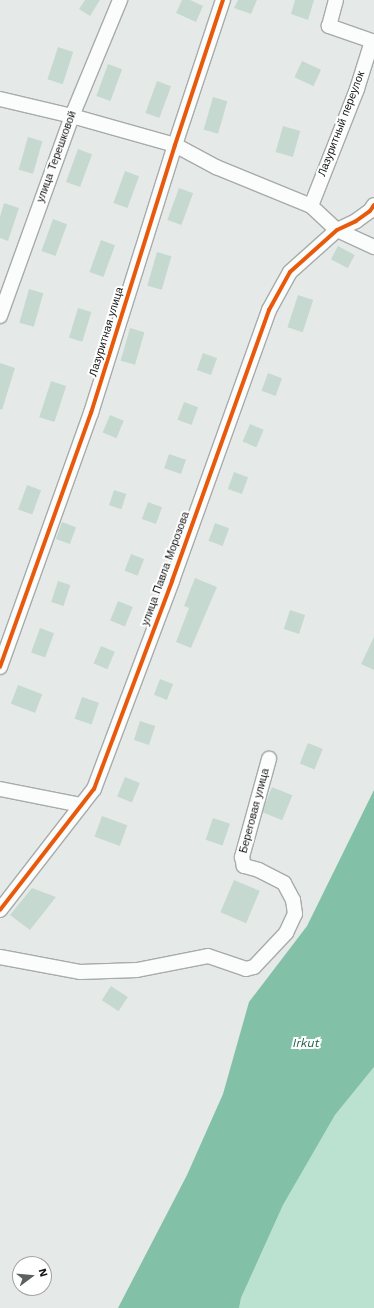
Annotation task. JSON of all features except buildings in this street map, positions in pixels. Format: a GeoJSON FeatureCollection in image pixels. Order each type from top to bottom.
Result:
{"type":"FeatureCollection","features":[{"type":"Feature","properties":{"kind":"street","name":"улица Терешковой"},"geometry":{"type":"LineString","coordinates":[[0,316],[72,116],[120,0]]}},
{"type":"Feature","properties":{"kind":"street","name":"Лазуритная улица"},"geometry":{"type":"LineString","coordinates":[[0,667],[91,413],[175,144],[223,0]]}},
{"type":"Feature","properties":{"kind":"street","name":"Лазуритный переулок"},"geometry":{"type":"LineString","coordinates":[[311,206],[357,89],[372,41],[329,26],[336,0]]}},
{"type":"Feature","properties":{"kind":"street"},"geometry":{"type":"LineString","coordinates":[[0,99],[72,116],[175,144],[216,167],[311,206],[337,230],[374,247]]}},
{"type":"Feature","properties":{"kind":"street","name":"улица Павла Морозова"},"geometry":{"type":"LineString","coordinates":[[0,910],[94,789],[172,581],[270,310],[290,272],[337,230],[356,221],[370,211],[374,205]]}},
{"type":"Feature","properties":{"kind":"street","name":"Береговая улица"},"geometry":{"type":"LineString","coordinates":[[0,957],[80,972],[136,970],[208,956],[220,958],[246,969],[254,967],[286,933],[295,914],[293,900],[284,883],[259,870],[244,866],[242,857],[269,759]]}},
{"type":"Feature","properties":{"kind":"street"},"geometry":{"type":"LineString","coordinates":[[0,789],[81,806]]}},
{"type":"Feature","properties":{"kind":"shaded area"},"geometry":{"type":"Polygon","coordinates":[[[374,1067],[374,1308],[239,1308],[241,1298],[283,1205],[335,1115],[374,1067]]]}},
{"type":"Feature","properties":{"kind":"water","name":"Irkut"},"geometry":{"type":"Polygon","coordinates":[[[374,790],[374,1067],[335,1115],[283,1205],[241,1298],[239,1308],[118,1308],[187,1175],[223,1094],[249,1002],[307,926],[374,790]]]}},
{"type":"Feature","properties":{"kind":"cycle path"},"geometry":{"type":"LineString","coordinates":[[0,667],[91,413],[175,145],[223,0]]}},
{"type":"Feature","properties":{"kind":"cycle path"},"geometry":{"type":"LineString","coordinates":[[0,910],[94,789],[172,581],[269,310],[290,272],[337,230],[356,221],[370,211],[374,205]]}}]}
